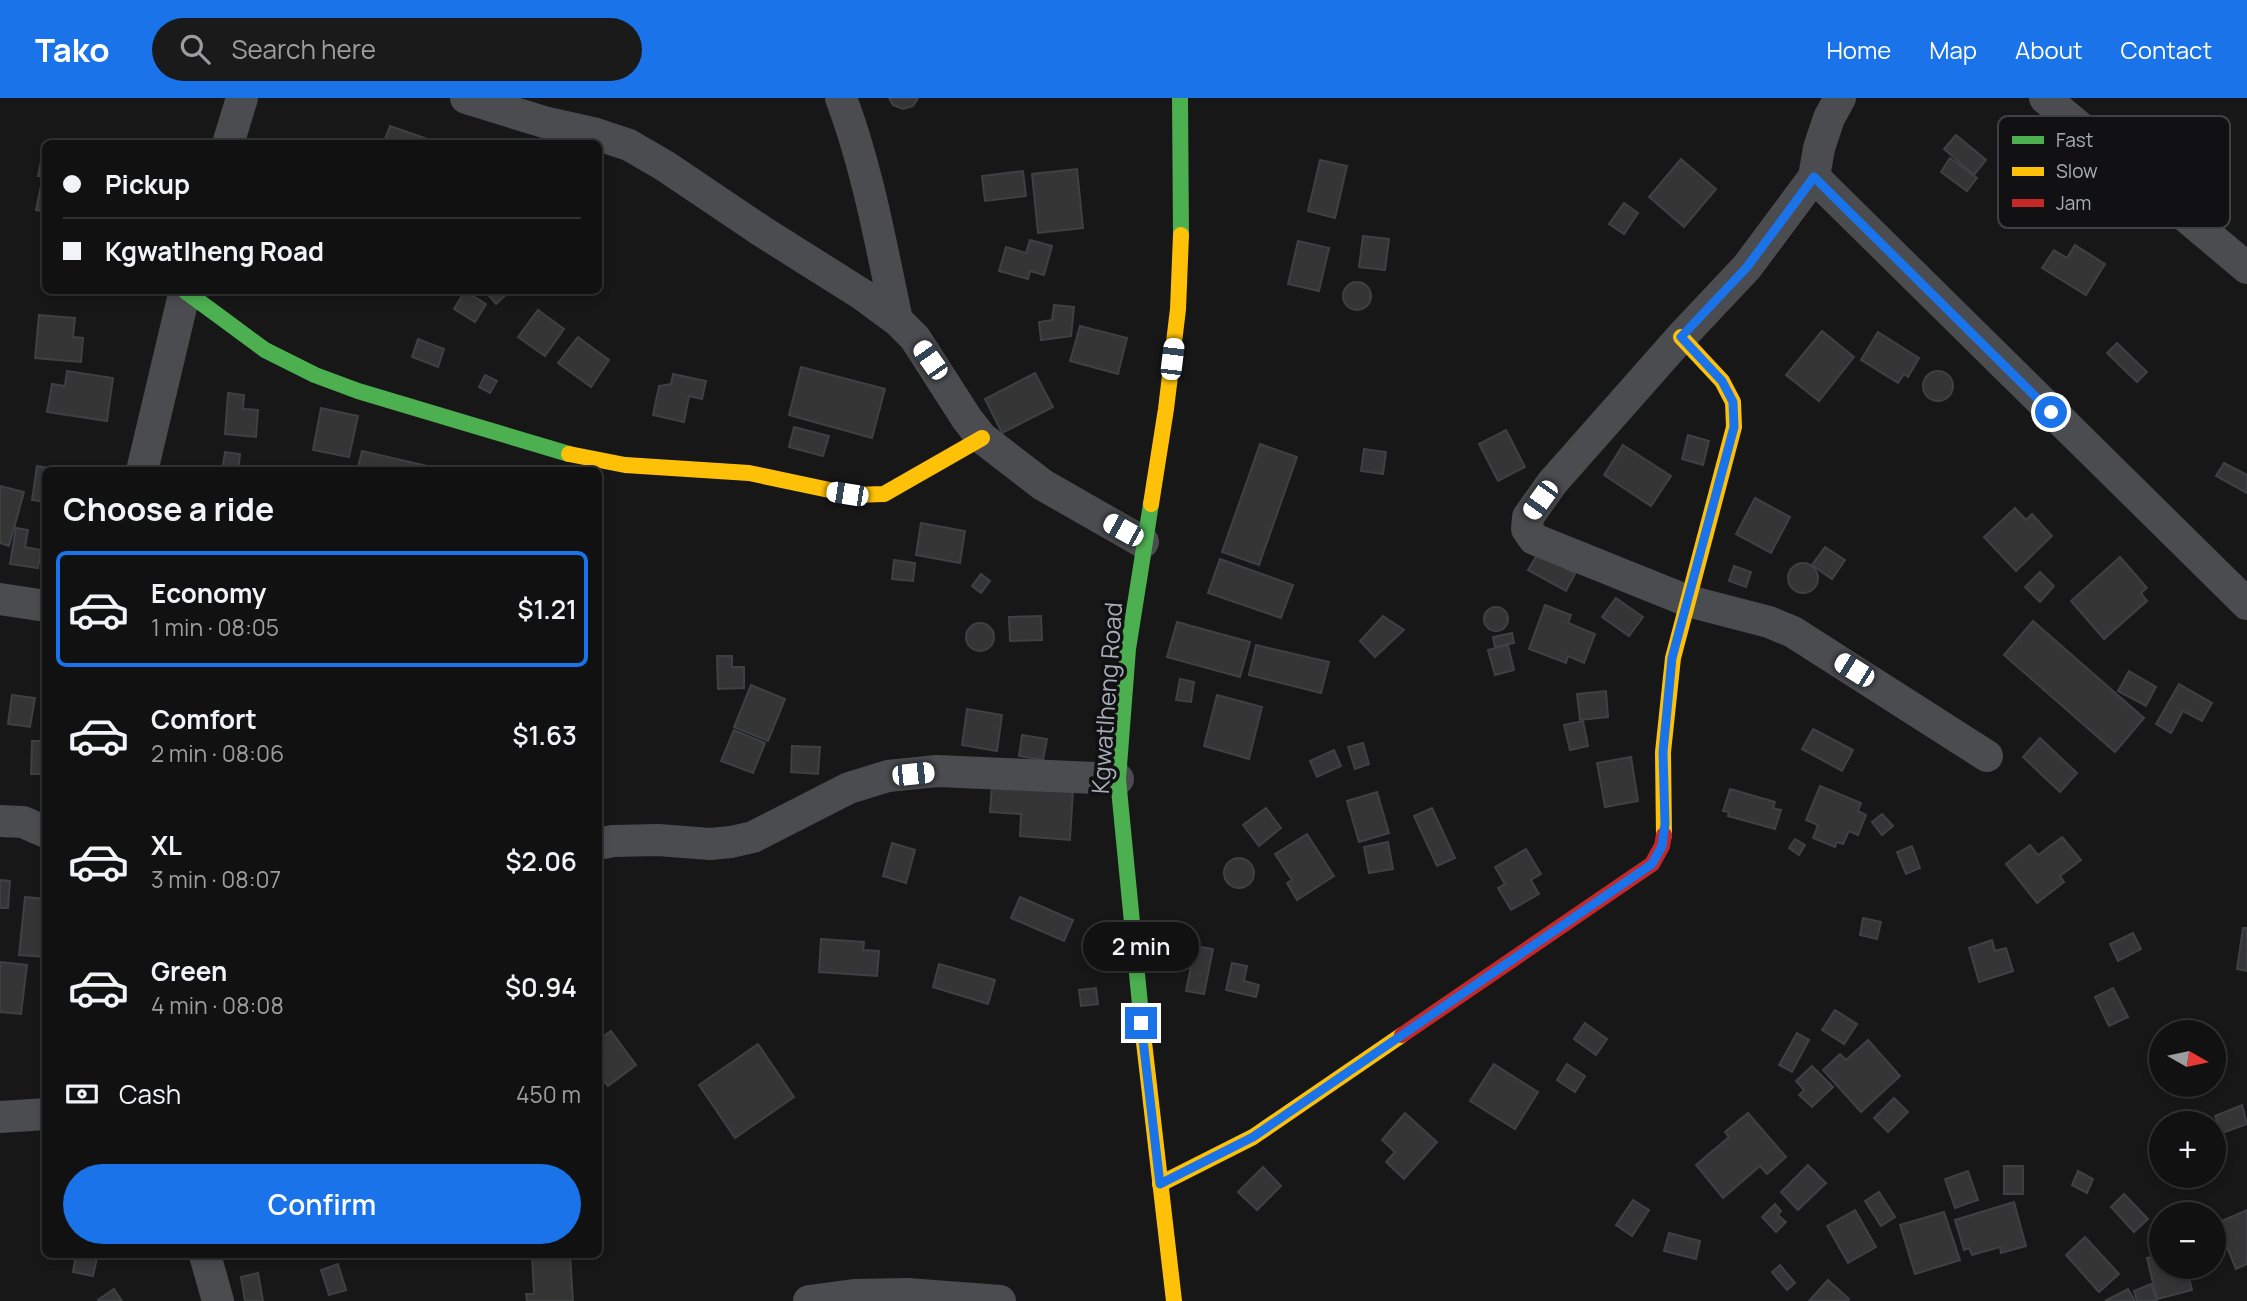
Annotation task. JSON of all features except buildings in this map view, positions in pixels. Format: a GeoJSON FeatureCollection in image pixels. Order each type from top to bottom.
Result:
{"type":"FeatureCollection","features":[{"type":"Feature","properties":{"kind":"street"},"geometry":{"type":"LineString","coordinates":[[229,140],[242,98]]}},
{"type":"Feature","properties":{"kind":"street"},"geometry":{"type":"LineString","coordinates":[[466,98],[629,145],[665,166],[897,320],[915,338],[982,438],[1043,485],[1143,542]]}},
{"type":"Feature","properties":{"kind":"street"},"geometry":{"type":"LineString","coordinates":[[841,98],[856,137],[867,180],[897,320]]}},
{"type":"Feature","properties":{"kind":"street","name":"Kgwatlheng Road"},"geometry":{"type":"LineString","coordinates":[[1174,1301],[1135,970],[1118,779],[1128,649],[1166,409],[1178,309],[1181,221],[1180,98]]}},
{"type":"Feature","properties":{"kind":"street"},"geometry":{"type":"LineString","coordinates":[[1840,98],[1829,118],[1819,148],[1814,177],[1747,267],[1552,483],[1528,517],[1527,529],[1534,539],[1688,601],[1769,622],[1793,632],[1987,756]]}},
{"type":"Feature","properties":{"kind":"street"},"geometry":{"type":"LineString","coordinates":[[2045,98],[2066,116]]}},
{"type":"Feature","properties":{"kind":"street"},"geometry":{"type":"LineString","coordinates":[[1814,177],[2247,604]]}},
{"type":"Feature","properties":{"kind":"street"},"geometry":{"type":"LineString","coordinates":[[2199,228],[2247,268]]}},
{"type":"Feature","properties":{"kind":"street"},"geometry":{"type":"LineString","coordinates":[[143,467],[184,294]]}},
{"type":"Feature","properties":{"kind":"street"},"geometry":{"type":"LineString","coordinates":[[189,294],[272,354],[320,378],[373,396],[607,463],[653,468],[730,470],[775,477],[829,491],[875,496],[884,494],[982,438]]}},
{"type":"Feature","properties":{"kind":"street"},"geometry":{"type":"LineString","coordinates":[[1160,1184],[1253,1137],[1652,864],[1662,846],[1665,824],[1663,752],[1672,658],[1734,427],[1733,402],[1722,381],[1681,337]]}},
{"type":"Feature","properties":{"kind":"street"},"geometry":{"type":"LineString","coordinates":[[0,599],[42,605]]}},
{"type":"Feature","properties":{"kind":"street"},"geometry":{"type":"LineString","coordinates":[[602,843],[658,839],[710,844],[753,837],[849,788],[888,776],[937,771],[1118,779]]}},
{"type":"Feature","properties":{"kind":"street"},"geometry":{"type":"LineString","coordinates":[[0,821],[23,822],[42,830]]}},
{"type":"Feature","properties":{"kind":"street"},"geometry":{"type":"LineString","coordinates":[[0,1116],[42,1114]]}},
{"type":"Feature","properties":{"kind":"street"},"geometry":{"type":"LineString","coordinates":[[206,1258],[218,1301]]}},
{"type":"Feature","properties":{"kind":"street"},"geometry":{"type":"LineString","coordinates":[[808,1301],[854,1295],[907,1294],[1000,1301]]}},
{"type":"Feature","properties":{"kind":"traffic: fast"},"geometry":{"type":"LineString","coordinates":[[1180,98],[1181,235]]}},
{"type":"Feature","properties":{"kind":"traffic: fast"},"geometry":{"type":"LineString","coordinates":[[189,294],[265,350],[315,375],[358,391],[569,454]]}},
{"type":"Feature","properties":{"kind":"traffic: fast"},"geometry":{"type":"LineString","coordinates":[[1142,1025],[1118,779],[1128,649],[1151,504]]}},
{"type":"Feature","properties":{"kind":"traffic: slow"},"geometry":{"type":"LineString","coordinates":[[1151,504],[1178,309],[1181,235]]}},
{"type":"Feature","properties":{"kind":"traffic: slow"},"geometry":{"type":"LineString","coordinates":[[1664,835],[1663,752],[1673,658],[1734,427],[1733,402],[1722,381],[1681,337]]}},
{"type":"Feature","properties":{"kind":"traffic: slow"},"geometry":{"type":"LineString","coordinates":[[569,454],[625,465],[749,473],[853,495],[884,494],[982,438]]}},
{"type":"Feature","properties":{"kind":"traffic: slow"},"geometry":{"type":"LineString","coordinates":[[1142,1025],[1174,1301]]}},
{"type":"Feature","properties":{"kind":"traffic: slow"},"geometry":{"type":"LineString","coordinates":[[1160,1184],[1253,1137],[1402,1035]]}},
{"type":"Feature","properties":{"kind":"traffic: jam"},"geometry":{"type":"LineString","coordinates":[[1402,1035],[1652,864],[1662,846],[1664,835]]}},
{"type":"Feature","properties":{"kind":"route"},"geometry":{"type":"LineString","coordinates":[[1141,1023],[1160,1184],[1253,1137],[1652,864],[1662,846],[1665,824],[1663,752],[1672,658],[1734,427],[1733,402],[1722,381],[1681,337],[1747,267],[1814,177],[2051,412]]}}]}
